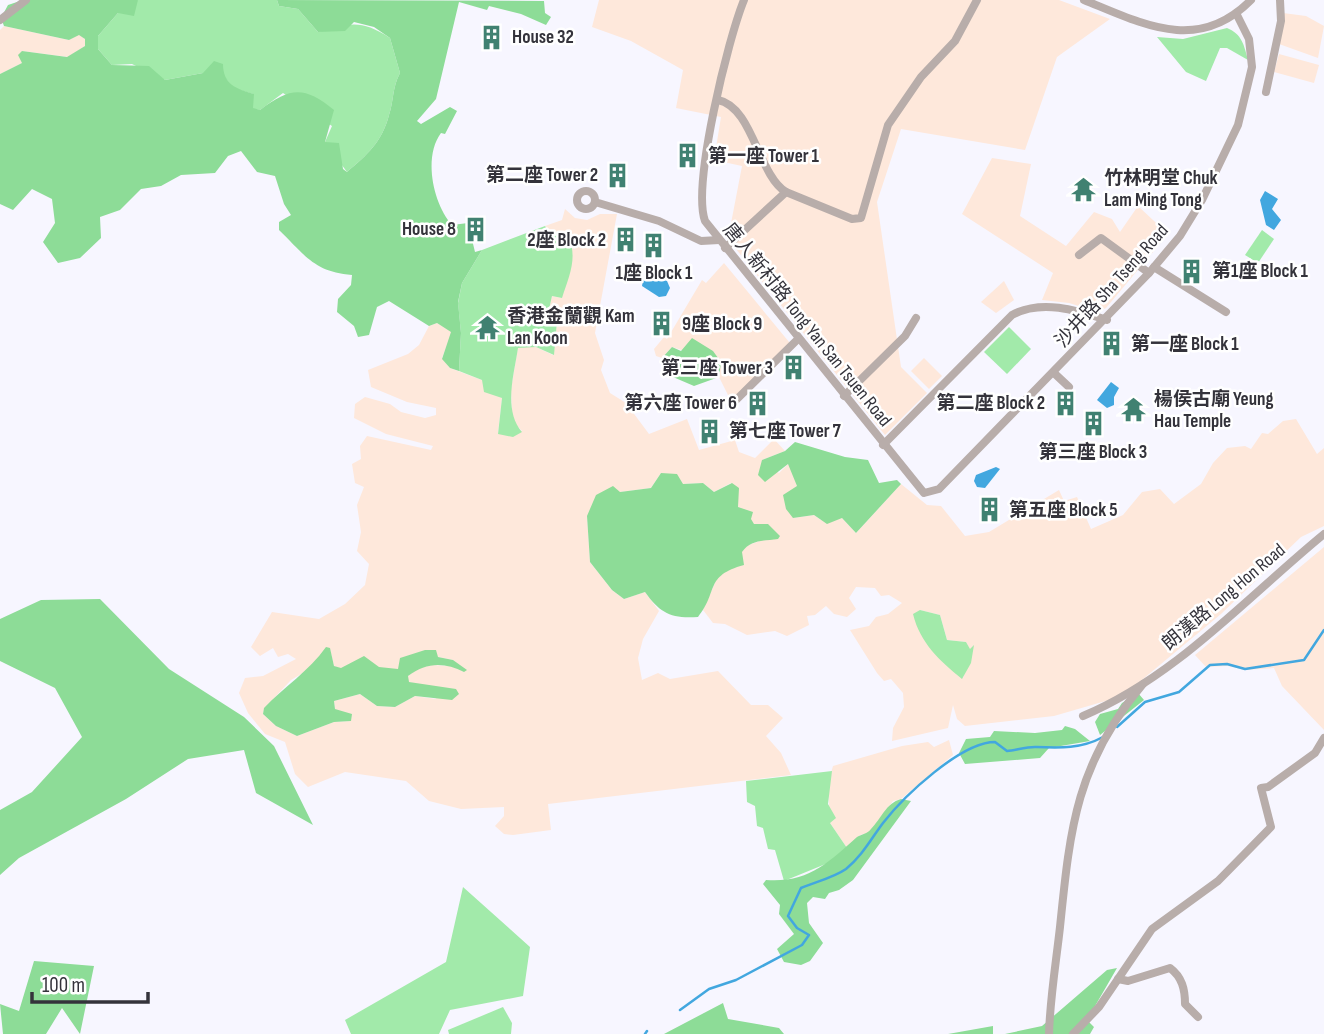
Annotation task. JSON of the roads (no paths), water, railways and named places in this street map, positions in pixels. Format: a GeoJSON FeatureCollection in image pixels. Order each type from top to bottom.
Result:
{"type":"FeatureCollection","features":[{"type":"Feature","properties":{"kind":"street"},"geometry":{"type":"LineString","coordinates":[[0,20],[26,0]]}},
{"type":"Feature","properties":{"kind":"street","name":"唐人新村路 Tong Yan San Tsuen Road"},"geometry":{"type":"LineString","coordinates":[[744,0],[729,45],[700,196],[705,221],[883,445],[924,492]]}},
{"type":"Feature","properties":{"kind":"street"},"geometry":{"type":"LineString","coordinates":[[718,100],[727,103],[734,110],[758,148],[773,180],[786,192],[852,219],[861,218],[888,125],[921,77],[955,41],[977,0]]}},
{"type":"Feature","properties":{"kind":"street"},"geometry":{"type":"LineString","coordinates":[[1084,0],[1170,30],[1207,27],[1236,13],[1251,0]]}},
{"type":"Feature","properties":{"kind":"street"},"geometry":{"type":"LineString","coordinates":[[1266,92],[1281,21],[1280,0]]}},
{"type":"Feature","properties":{"kind":"street","name":"沙井路 Sha Tseng Road"},"geometry":{"type":"LineString","coordinates":[[924,492],[939,489],[1107,320],[1152,270],[1202,200],[1240,121],[1253,60],[1249,39],[1236,13]]}},
{"type":"Feature","properties":{"kind":"street"},"geometry":{"type":"LineString","coordinates":[[725,248],[786,192]]}},
{"type":"Feature","properties":{"kind":"street"},"geometry":{"type":"LineString","coordinates":[[595,202],[659,221],[701,241],[719,240]]}},
{"type":"Feature","properties":{"kind":"street"},"geometry":{"type":"LineString","coordinates":[[1079,255],[1101,238],[1226,312]]}},
{"type":"Feature","properties":{"kind":"street"},"geometry":{"type":"LineString","coordinates":[[883,445],[1012,315],[1027,307],[1073,309],[1107,320]]}},
{"type":"Feature","properties":{"kind":"street"},"geometry":{"type":"LineString","coordinates":[[844,396],[905,336],[916,318]]}},
{"type":"Feature","properties":{"kind":"street"},"geometry":{"type":"LineString","coordinates":[[733,403],[798,338]]}},
{"type":"Feature","properties":{"kind":"street"},"geometry":{"type":"LineString","coordinates":[[1054,373],[1069,387]]}},
{"type":"Feature","properties":{"kind":"street","name":"朗漢路 Long Hon Road"},"geometry":{"type":"LineString","coordinates":[[1083,716],[1118,700],[1143,684],[1227,619],[1324,534]]}},
{"type":"Feature","properties":{"kind":"street","name":"朗漢路 Long Hon Road"},"geometry":{"type":"LineString","coordinates":[[1049,1034],[1069,837],[1081,790],[1104,741],[1143,684]]}},
{"type":"Feature","properties":{"kind":"street"},"geometry":{"type":"LineString","coordinates":[[1073,1034],[1099,1007],[1152,929],[1218,881],[1271,827],[1261,788],[1268,787],[1315,753],[1323,743]]}},
{"type":"Feature","properties":{"kind":"street"},"geometry":{"type":"LineString","coordinates":[[1118,979],[1128,981],[1170,968],[1179,975],[1185,993],[1185,1004],[1198,1017]]}},
{"type":"Feature","properties":{"kind":"water"},"geometry":{"type":"Polygon","coordinates":[[[1265,191],[1278,199],[1272,209],[1281,220],[1274,230],[1266,225],[1260,200],[1265,191]]]}},
{"type":"Feature","properties":{"kind":"water"},"geometry":{"type":"Polygon","coordinates":[[[651,276],[667,281],[670,288],[666,296],[659,297],[642,286],[643,280],[651,276]]]}},
{"type":"Feature","properties":{"kind":"water"},"geometry":{"type":"Polygon","coordinates":[[[1111,382],[1119,388],[1114,397],[1114,405],[1107,408],[1097,400],[1111,382]]]}},
{"type":"Feature","properties":{"kind":"water"},"geometry":{"type":"Polygon","coordinates":[[[996,467],[1000,469],[985,488],[977,487],[974,481],[976,475],[996,467]]]}},
{"type":"Feature","properties":{"kind":"waterway"},"geometry":{"type":"LineString","coordinates":[[1117,727],[1145,702],[1179,692],[1210,665],[1227,664],[1245,669],[1304,660],[1324,630]]}},
{"type":"Feature","properties":{"kind":"waterway"},"geometry":{"type":"LineString","coordinates":[[680,1010],[709,989],[736,980],[802,945],[809,935],[797,928],[788,916],[801,888],[830,877],[852,864],[905,799],[950,761],[981,744],[995,742],[1007,751],[1032,747],[1078,746],[1103,737]]}},
{"type":"Feature","properties":{"kind":"place","name":"House 32"},"geometry":{"type":"Point","coordinates":[492,37]}},
{"type":"Feature","properties":{"kind":"place","name":"第一座 Tower 1"},"geometry":{"type":"Point","coordinates":[688,156]}},
{"type":"Feature","properties":{"kind":"place","name":"第二座 Tower 2"},"geometry":{"type":"Point","coordinates":[618,175]}},
{"type":"Feature","properties":{"kind":"place","name":"竹林明堂 Chuk Lam Ming Tong"},"geometry":{"type":"Point","coordinates":[1084,189]}},
{"type":"Feature","properties":{"kind":"place","name":"House 8"},"geometry":{"type":"Point","coordinates":[476,229]}},
{"type":"Feature","properties":{"kind":"place","name":"2座 Block 2"},"geometry":{"type":"Point","coordinates":[626,240]}},
{"type":"Feature","properties":{"kind":"place","name":"1座 Block 1"},"geometry":{"type":"Point","coordinates":[654,245]}},
{"type":"Feature","properties":{"kind":"place","name":"第1座 Block 1"},"geometry":{"type":"Point","coordinates":[1192,271]}},
{"type":"Feature","properties":{"kind":"place","name":"9座 Block 9"},"geometry":{"type":"Point","coordinates":[662,324]}},
{"type":"Feature","properties":{"kind":"place","name":"香港金蘭觀 Kam Lan Koon"},"geometry":{"type":"Point","coordinates":[487,327]}},
{"type":"Feature","properties":{"kind":"place","name":"第一座 Block 1"},"geometry":{"type":"Point","coordinates":[1111,344]}},
{"type":"Feature","properties":{"kind":"place","name":"第三座 Tower 3"},"geometry":{"type":"Point","coordinates":[793,368]}},
{"type":"Feature","properties":{"kind":"place","name":"第六座 Tower 6"},"geometry":{"type":"Point","coordinates":[757,403]}},
{"type":"Feature","properties":{"kind":"place","name":"第二座 Block 2"},"geometry":{"type":"Point","coordinates":[1065,403]}},
{"type":"Feature","properties":{"kind":"place","name":"楊侯古廟 Yeung Hau Temple"},"geometry":{"type":"Point","coordinates":[1134,410]}},
{"type":"Feature","properties":{"kind":"place","name":"第三座 Block 3"},"geometry":{"type":"Point","coordinates":[1093,424]}},
{"type":"Feature","properties":{"kind":"place","name":"第七座 Tower 7"},"geometry":{"type":"Point","coordinates":[709,431]}},
{"type":"Feature","properties":{"kind":"place","name":"第五座 Block 5"},"geometry":{"type":"Point","coordinates":[989,510]}}]}
